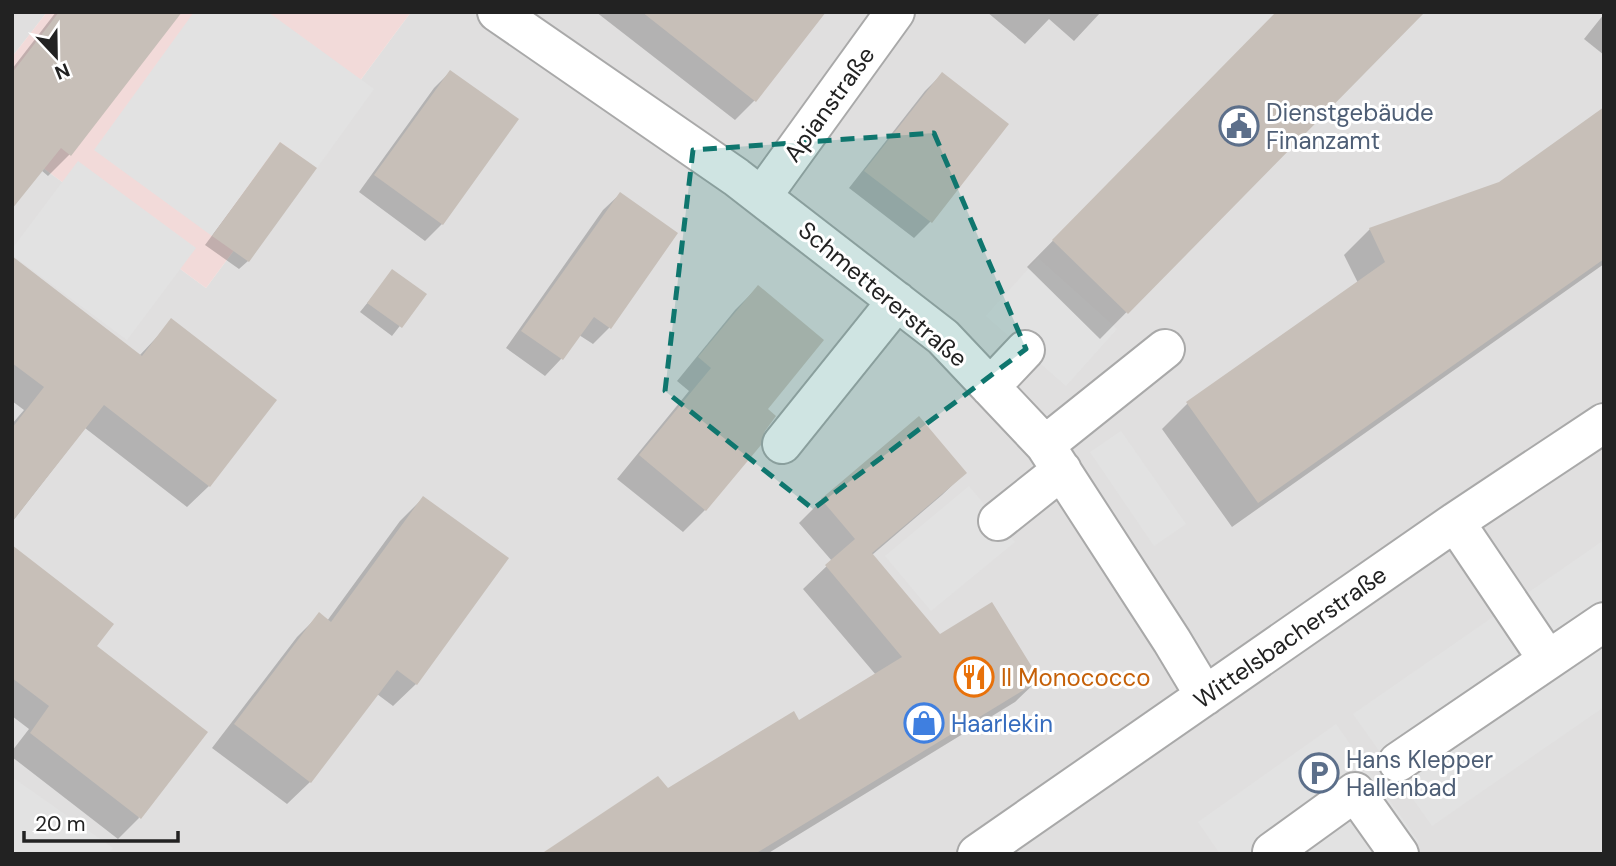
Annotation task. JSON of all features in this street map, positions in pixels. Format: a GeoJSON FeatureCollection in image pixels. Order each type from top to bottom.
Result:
{"type":"FeatureCollection","features":[{"type":"Feature","properties":{"kind":"street","name":"Schmettererstraße"},"geometry":{"type":"LineString","coordinates":[[497,12],[762,196],[943,337],[1053,457],[1205,696]]}},
{"type":"Feature","properties":{"kind":"street","name":"Apianstraße"},"geometry":{"type":"LineString","coordinates":[[762,196],[895,12]]}},
{"type":"Feature","properties":{"kind":"street"},"geometry":{"type":"LineString","coordinates":[[782,444],[897,301]]}},
{"type":"Feature","properties":{"kind":"street"},"geometry":{"type":"LineString","coordinates":[[998,521],[1053,457],[1165,349]]}},
{"type":"Feature","properties":{"kind":"street"},"geometry":{"type":"LineString","coordinates":[[990,387],[1025,350]]}},
{"type":"Feature","properties":{"kind":"street","name":"Wittelsbacherstraße"},"geometry":{"type":"LineString","coordinates":[[977,854],[1455,522],[1604,423]]}},
{"type":"Feature","properties":{"kind":"street"},"geometry":{"type":"LineString","coordinates":[[1455,522],[1548,660]]}},
{"type":"Feature","properties":{"kind":"street"},"geometry":{"type":"LineString","coordinates":[[1398,762],[1604,622]]}},
{"type":"Feature","properties":{"kind":"street"},"geometry":{"type":"LineString","coordinates":[[1272,852],[1355,792],[1399,854]]}},
{"type":"Feature","properties":{"kind":"highlighted area"},"geometry":{"type":"Polygon","coordinates":[[[934,133],[1026,349],[813,509],[665,391],[693,150],[934,133]]]}},
{"type":"Feature","properties":{"kind":"shaded area"},"geometry":{"type":"Polygon","coordinates":[[[12,12],[47,12],[12,57],[12,12]]]}},
{"type":"Feature","properties":{"kind":"shaded area"},"geometry":{"type":"Polygon","coordinates":[[[47,12],[411,12],[206,288],[12,145],[12,57],[47,12]]]}},
{"type":"Feature","properties":{"kind":"shaded area"},"geometry":{"type":"Polygon","coordinates":[[[194,12],[268,12],[374,89],[317,168],[280,142],[212,236],[94,150],[194,12]]]}},
{"type":"Feature","properties":{"kind":"shaded area"},"geometry":{"type":"Polygon","coordinates":[[[411,12],[1604,12],[1604,854],[12,854],[12,145],[206,288],[411,12]]]}},
{"type":"Feature","properties":{"kind":"shaded area"},"geometry":{"type":"Polygon","coordinates":[[[78,161],[196,248],[127,340],[12,255],[12,249],[78,161]]]}},
{"type":"Feature","properties":{"kind":"shaded area"},"geometry":{"type":"Polygon","coordinates":[[[1038,258],[1117,329],[1066,386],[986,316],[1038,258]]]}},
{"type":"Feature","properties":{"kind":"shaded area"},"geometry":{"type":"Polygon","coordinates":[[[1121,431],[1186,524],[1154,546],[1090,452],[1121,431]]]}},
{"type":"Feature","properties":{"kind":"shaded area"},"geometry":{"type":"Polygon","coordinates":[[[969,486],[1015,542],[931,611],[885,556],[969,486]]]}},
{"type":"Feature","properties":{"kind":"shaded area"},"geometry":{"type":"Polygon","coordinates":[[[1604,540],[1604,707],[1432,826],[1353,714],[1604,540]]]}},
{"type":"Feature","properties":{"kind":"shaded area","name":"Hans Klepper Hallenbad"},"geometry":{"type":"Polygon","coordinates":[[[1336,724],[1419,842],[1402,854],[1220,854],[1198,822],[1336,724]]]}},
{"type":"Feature","properties":{"kind":"shaded area"},"geometry":{"type":"Polygon","coordinates":[[[12,777],[113,848],[108,854],[12,854],[12,777]]]}},
{"type":"Feature","properties":{"kind":"building"},"geometry":{"type":"Polygon","coordinates":[[[59,12],[182,12],[71,156],[61,148],[12,209],[12,73],[59,12]]]}},
{"type":"Feature","properties":{"kind":"building"},"geometry":{"type":"Polygon","coordinates":[[[642,12],[826,12],[756,102],[642,12]]]}},
{"type":"Feature","properties":{"kind":"building","name":"Dienstgebäude Finanzamt"},"geometry":{"type":"Polygon","coordinates":[[[1276,12],[1425,12],[1128,314],[1052,240],[1276,12]]]}},
{"type":"Feature","properties":{"kind":"building"},"geometry":{"type":"Polygon","coordinates":[[[450,70],[519,119],[443,225],[374,175],[450,70]]]}},
{"type":"Feature","properties":{"kind":"building"},"geometry":{"type":"Polygon","coordinates":[[[942,72],[1009,124],[932,223],[864,171],[942,72]]]}},
{"type":"Feature","properties":{"kind":"building"},"geometry":{"type":"Polygon","coordinates":[[[1604,107],[1604,259],[1258,503],[1186,402],[1385,262],[1369,228],[1499,182],[1604,107]]]}},
{"type":"Feature","properties":{"kind":"building"},"geometry":{"type":"Polygon","coordinates":[[[280,142],[317,168],[249,262],[212,236],[280,142]]]}},
{"type":"Feature","properties":{"kind":"building"},"geometry":{"type":"Polygon","coordinates":[[[620,192],[678,233],[611,329],[594,317],[563,360],[521,331],[620,192]]]}},
{"type":"Feature","properties":{"kind":"building"},"geometry":{"type":"Polygon","coordinates":[[[12,256],[142,356],[171,318],[277,400],[210,487],[104,405],[12,522],[12,428],[44,387],[12,363],[12,256]]]}},
{"type":"Feature","properties":{"kind":"building"},"geometry":{"type":"Polygon","coordinates":[[[392,269],[427,294],[402,328],[367,303],[392,269]]]}},
{"type":"Feature","properties":{"kind":"building"},"geometry":{"type":"Polygon","coordinates":[[[758,285],[824,340],[768,409],[776,416],[765,431],[761,445],[706,511],[639,455],[711,368],[698,357],[758,285]]]}},
{"type":"Feature","properties":{"kind":"building"},"geometry":{"type":"Polygon","coordinates":[[[919,416],[967,473],[872,553],[940,634],[992,602],[1040,680],[755,854],[541,854],[658,776],[668,788],[794,711],[799,720],[902,657],[825,565],[855,539],[821,499],[919,416]]]}},
{"type":"Feature","properties":{"kind":"building"},"geometry":{"type":"Polygon","coordinates":[[[423,496],[509,558],[417,685],[397,670],[311,783],[234,724],[319,612],[331,622],[423,496]]]}},
{"type":"Feature","properties":{"kind":"building"},"geometry":{"type":"Polygon","coordinates":[[[12,545],[114,624],[97,646],[208,732],[141,819],[30,733],[49,706],[12,678],[12,545]]]}},
{"type":"Feature","properties":{"kind":"place","name":"Dienstgebäude Finanzamt"},"geometry":{"type":"Point","coordinates":[1239,126]}},
{"type":"Feature","properties":{"kind":"place","name":"Il Monococco"},"geometry":{"type":"Point","coordinates":[974,677]}},
{"type":"Feature","properties":{"kind":"place","name":"Haarlekin"},"geometry":{"type":"Point","coordinates":[924,723]}},
{"type":"Feature","properties":{"kind":"place","name":"Hans Klepper Hallenbad"},"geometry":{"type":"Point","coordinates":[1319,773]}}]}
